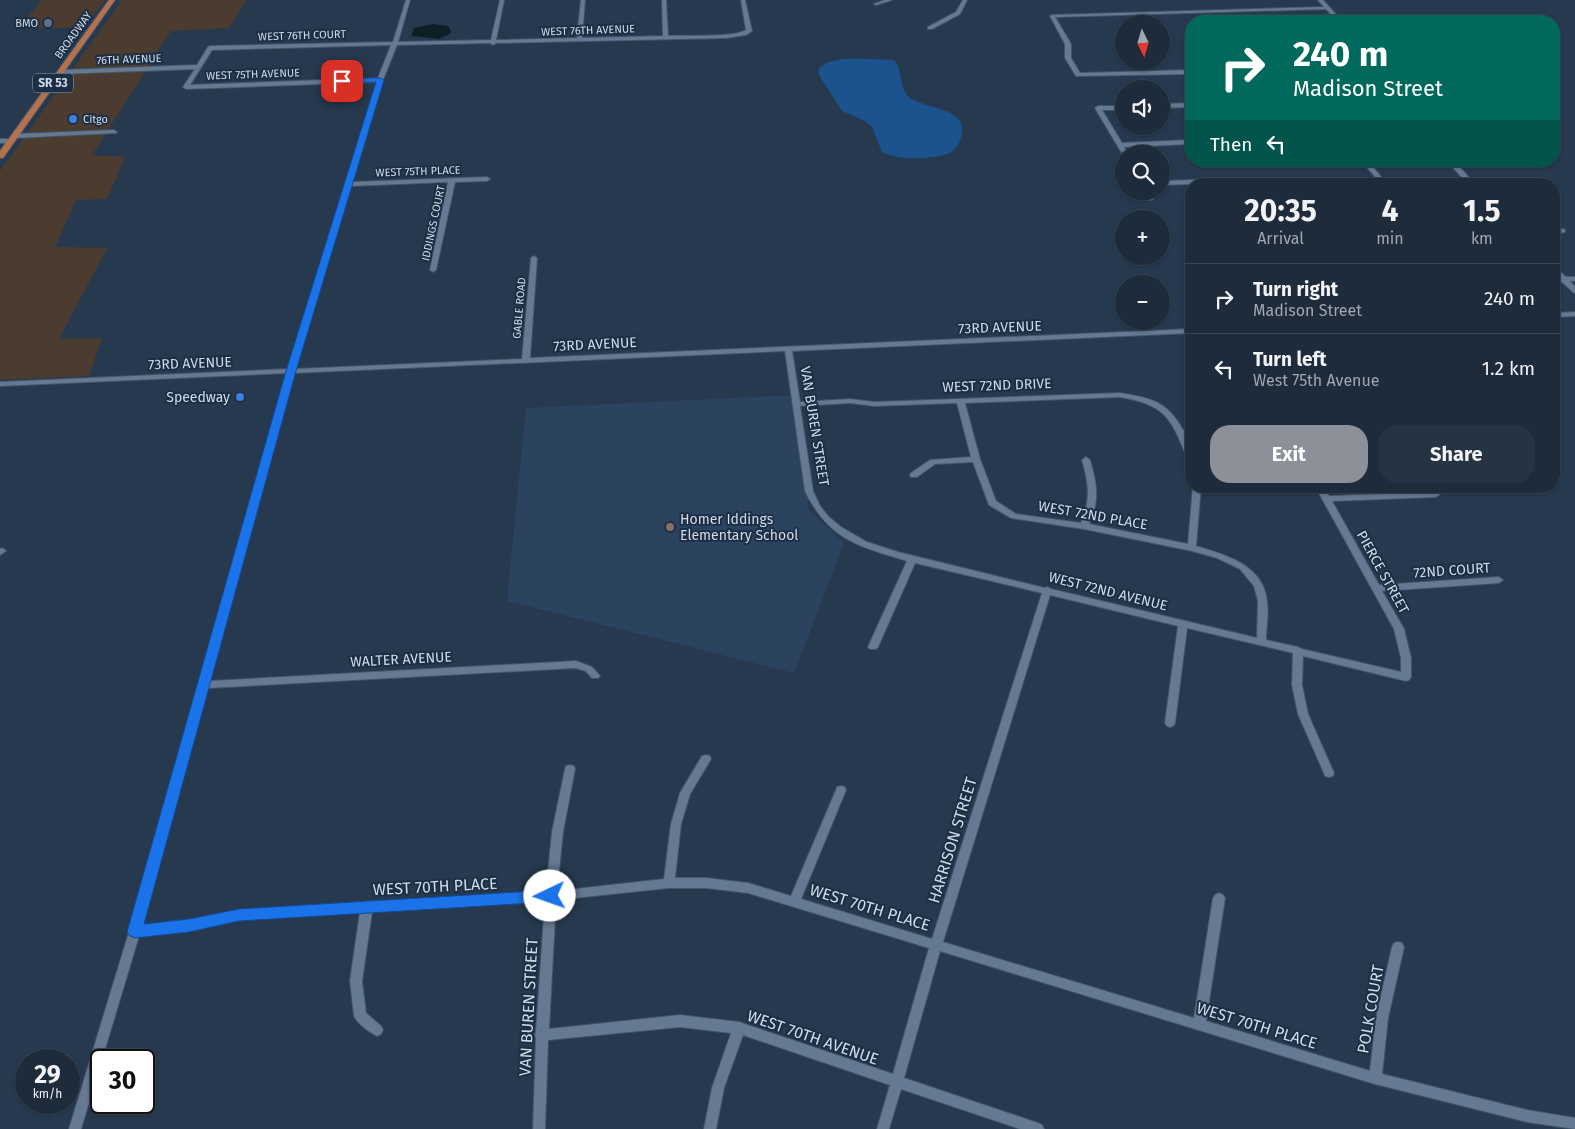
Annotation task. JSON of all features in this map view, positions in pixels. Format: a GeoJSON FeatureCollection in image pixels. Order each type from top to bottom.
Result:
{"type":"FeatureCollection","features":[{"type":"Feature","properties":{"kind":"main road","name":"BROADWAY"},"geometry":{"type":"LineString","coordinates":[[0,156],[112,0]]}},
{"type":"Feature","properties":{"kind":"street"},"geometry":{"type":"LineString","coordinates":[[75,1129],[135,932],[291,371],[350,184],[380,80],[396,43],[408,0]]}},
{"type":"Feature","properties":{"kind":"street"},"geometry":{"type":"LineString","coordinates":[[493,43],[502,0]]}},
{"type":"Feature","properties":{"kind":"street"},"geometry":{"type":"LineString","coordinates":[[579,40],[583,0]]}},
{"type":"Feature","properties":{"kind":"street"},"geometry":{"type":"LineString","coordinates":[[664,0],[666,38]]}},
{"type":"Feature","properties":{"kind":"street","name":"WEST 76TH AVENUE"},"geometry":{"type":"LineString","coordinates":[[396,43],[493,43],[744,34],[749,31],[743,0]]}},
{"type":"Feature","properties":{"kind":"street"},"geometry":{"type":"LineString","coordinates":[[876,4],[890,0]]}},
{"type":"Feature","properties":{"kind":"street"},"geometry":{"type":"LineString","coordinates":[[930,28],[958,13],[965,0]]}},
{"type":"Feature","properties":{"kind":"street"},"geometry":{"type":"LineString","coordinates":[[1320,0],[1334,15]]}},
{"type":"Feature","properties":{"kind":"street"},"geometry":{"type":"LineString","coordinates":[[1185,72],[1078,75],[1068,58],[1068,44],[1052,16],[1327,8]]}},
{"type":"Feature","properties":{"kind":"street","name":"WEST 76TH COURT"},"geometry":{"type":"LineString","coordinates":[[198,67],[210,48],[396,43]]}},
{"type":"Feature","properties":{"kind":"street","name":"76TH AVENUE"},"geometry":{"type":"LineString","coordinates":[[61,72],[198,67]]}},
{"type":"Feature","properties":{"kind":"street","name":"WEST 75TH AVENUE"},"geometry":{"type":"LineString","coordinates":[[198,67],[186,86],[380,80]]}},
{"type":"Feature","properties":{"kind":"street"},"geometry":{"type":"LineString","coordinates":[[1170,106],[1185,105]]}},
{"type":"Feature","properties":{"kind":"street"},"geometry":{"type":"LineString","coordinates":[[1115,108],[1098,108],[1119,145],[1185,142]]}},
{"type":"Feature","properties":{"kind":"street"},"geometry":{"type":"LineString","coordinates":[[0,141],[13,138],[114,132]]}},
{"type":"Feature","properties":{"kind":"street"},"geometry":{"type":"LineString","coordinates":[[1370,167],[1379,178]]}},
{"type":"Feature","properties":{"kind":"street"},"geometry":{"type":"LineString","coordinates":[[1456,167],[1466,178]]}},
{"type":"Feature","properties":{"kind":"street","name":"WEST 75TH PLACE"},"geometry":{"type":"LineString","coordinates":[[350,184],[487,179]]}},
{"type":"Feature","properties":{"kind":"street","name":"IDDINGS COURT"},"geometry":{"type":"LineString","coordinates":[[433,270],[452,180]]}},
{"type":"Feature","properties":{"kind":"street"},"geometry":{"type":"LineString","coordinates":[[1170,184],[1185,183]]}},
{"type":"Feature","properties":{"kind":"street","name":"GABLE ROAD"},"geometry":{"type":"LineString","coordinates":[[526,360],[534,258]]}},
{"type":"Feature","properties":{"kind":"street"},"geometry":{"type":"LineString","coordinates":[[1560,275],[1575,291]]}},
{"type":"Feature","properties":{"kind":"street"},"geometry":{"type":"LineString","coordinates":[[1560,279],[1575,279]]}},
{"type":"Feature","properties":{"kind":"street"},"geometry":{"type":"LineString","coordinates":[[1560,315],[1575,314]]}},
{"type":"Feature","properties":{"kind":"street","name":"73RD AVENUE"},"geometry":{"type":"LineString","coordinates":[[0,384],[1185,331]]}},
{"type":"Feature","properties":{"kind":"street","name":"VAN BUREN STREET"},"geometry":{"type":"LineString","coordinates":[[788,348],[809,491],[816,508]]}},
{"type":"Feature","properties":{"kind":"street","name":"WEST 72ND DRIVE"},"geometry":{"type":"LineString","coordinates":[[797,404],[850,401],[874,404],[1120,395],[1147,399],[1168,412],[1185,443]]}},
{"type":"Feature","properties":{"kind":"street"},"geometry":{"type":"LineString","coordinates":[[960,400],[976,459],[992,503]]}},
{"type":"Feature","properties":{"kind":"street"},"geometry":{"type":"LineString","coordinates":[[1181,433],[1185,433]]}},
{"type":"Feature","properties":{"kind":"street"},"geometry":{"type":"LineString","coordinates":[[914,475],[933,462],[976,459]]}},
{"type":"Feature","properties":{"kind":"street"},"geometry":{"type":"LineString","coordinates":[[1084,526],[1094,506],[1093,483],[1086,460]]}},
{"type":"Feature","properties":{"kind":"street"},"geometry":{"type":"LineString","coordinates":[[1196,493],[1192,548],[1220,556],[1243,567],[1258,586],[1263,601],[1261,642]]}},
{"type":"Feature","properties":{"kind":"street","name":"PIERCE STREET"},"geometry":{"type":"LineString","coordinates":[[1322,493],[1399,630],[1406,658],[1406,677]]}},
{"type":"Feature","properties":{"kind":"street"},"geometry":{"type":"LineString","coordinates":[[1326,500],[1436,494]]}},
{"type":"Feature","properties":{"kind":"street","name":"WEST 72ND PLACE"},"geometry":{"type":"LineString","coordinates":[[992,503],[1014,516],[1084,526],[1192,548]]}},
{"type":"Feature","properties":{"kind":"street","name":"WEST 72ND AVENUE"},"geometry":{"type":"LineString","coordinates":[[816,508],[828,524],[873,548],[912,559],[1406,677]]}},
{"type":"Feature","properties":{"kind":"street"},"geometry":{"type":"LineString","coordinates":[[873,647],[912,559]]}},
{"type":"Feature","properties":{"kind":"street","name":"72ND COURT"},"geometry":{"type":"LineString","coordinates":[[1376,588],[1500,580]]}},
{"type":"Feature","properties":{"kind":"street","name":"HARRISON STREET"},"geometry":{"type":"LineString","coordinates":[[882,1129],[894,1082],[1047,590]]}},
{"type":"Feature","properties":{"kind":"street"},"geometry":{"type":"LineString","coordinates":[[1170,723],[1183,624]]}},
{"type":"Feature","properties":{"kind":"street"},"geometry":{"type":"LineString","coordinates":[[1298,650],[1297,685],[1303,714],[1329,773]]}},
{"type":"Feature","properties":{"kind":"street","name":"WALTER AVENUE"},"geometry":{"type":"LineString","coordinates":[[205,685],[576,664],[589,669],[595,676]]}},
{"type":"Feature","properties":{"kind":"street"},"geometry":{"type":"LineString","coordinates":[[669,883],[676,824],[685,793],[706,759]]}},
{"type":"Feature","properties":{"kind":"street","name":"VAN BUREN STREET"},"geometry":{"type":"LineString","coordinates":[[539,1129],[541,1035],[550,896],[559,812],[570,769]]}},
{"type":"Feature","properties":{"kind":"street"},"geometry":{"type":"LineString","coordinates":[[795,900],[840,790]]}},
{"type":"Feature","properties":{"kind":"street","name":"WEST 70TH PLACE"},"geometry":{"type":"LineString","coordinates":[[135,932],[189,926],[239,915],[550,896],[669,883],[706,883],[748,888],[795,900],[936,945],[1375,1078],[1527,1116],[1575,1124]]}},
{"type":"Feature","properties":{"kind":"street"},"geometry":{"type":"LineString","coordinates":[[1199,1025],[1219,898]]}},
{"type":"Feature","properties":{"kind":"street"},"geometry":{"type":"LineString","coordinates":[[367,906],[356,982],[360,1016],[377,1030]]}},
{"type":"Feature","properties":{"kind":"street","name":"POLK COURT"},"geometry":{"type":"LineString","coordinates":[[1375,1078],[1382,1018],[1398,947]]}},
{"type":"Feature","properties":{"kind":"street","name":"WEST 70TH AVENUE"},"geometry":{"type":"LineString","coordinates":[[541,1035],[680,1021],[739,1028],[894,1082],[1038,1129]]}},
{"type":"Feature","properties":{"kind":"street"},"geometry":{"type":"LineString","coordinates":[[710,1129],[718,1088],[739,1028]]}},
{"type":"Feature","properties":{"kind":"shaded area"},"geometry":{"type":"Polygon","coordinates":[[[42,0],[105,0],[85,27],[18,29],[42,0]]]}},
{"type":"Feature","properties":{"kind":"shaded area"},"geometry":{"type":"Polygon","coordinates":[[[122,0],[246,0],[229,28],[171,31],[147,68],[72,70],[122,0]]]}},
{"type":"Feature","properties":{"kind":"shaded area"},"geometry":{"type":"Polygon","coordinates":[[[433,24],[448,26],[451,31],[450,34],[439,39],[411,36],[414,28],[433,24]]]}},
{"type":"Feature","properties":{"kind":"shaded area"},"geometry":{"type":"Polygon","coordinates":[[[837,60],[894,60],[899,68],[903,87],[907,95],[914,100],[946,111],[955,116],[961,123],[962,132],[958,145],[950,153],[925,158],[903,158],[882,152],[872,127],[865,121],[842,111],[819,75],[819,68],[824,64],[837,60]]]}},
{"type":"Feature","properties":{"kind":"shaded area"},"geometry":{"type":"Polygon","coordinates":[[[146,70],[92,155],[125,157],[107,199],[76,200],[55,247],[107,248],[59,339],[102,338],[89,376],[0,380],[0,171],[70,73],[146,70]]]}},
{"type":"Feature","properties":{"kind":"shaded area","name":"Homer Iddings Elementary School"},"geometry":{"type":"Polygon","coordinates":[[[796,395],[809,510],[844,543],[794,673],[507,601],[526,408],[796,395]]]}},
{"type":"Feature","properties":{"kind":"place","name":"BMO"},"geometry":{"type":"Point","coordinates":[48,23]}},
{"type":"Feature","properties":{"kind":"place","name":"Citgo"},"geometry":{"type":"Point","coordinates":[73,119]}},
{"type":"Feature","properties":{"kind":"place","name":"Speedway"},"geometry":{"type":"Point","coordinates":[240,397]}},
{"type":"Feature","properties":{"kind":"place","name":"Homer Iddings Elementary School"},"geometry":{"type":"Point","coordinates":[670,527]}},
{"type":"Feature","properties":{"kind":"route"},"geometry":{"type":"LineString","coordinates":[[342,81],[380,80],[350,184],[291,371],[243,550],[135,932],[189,926],[239,915],[550,896]]}}]}
